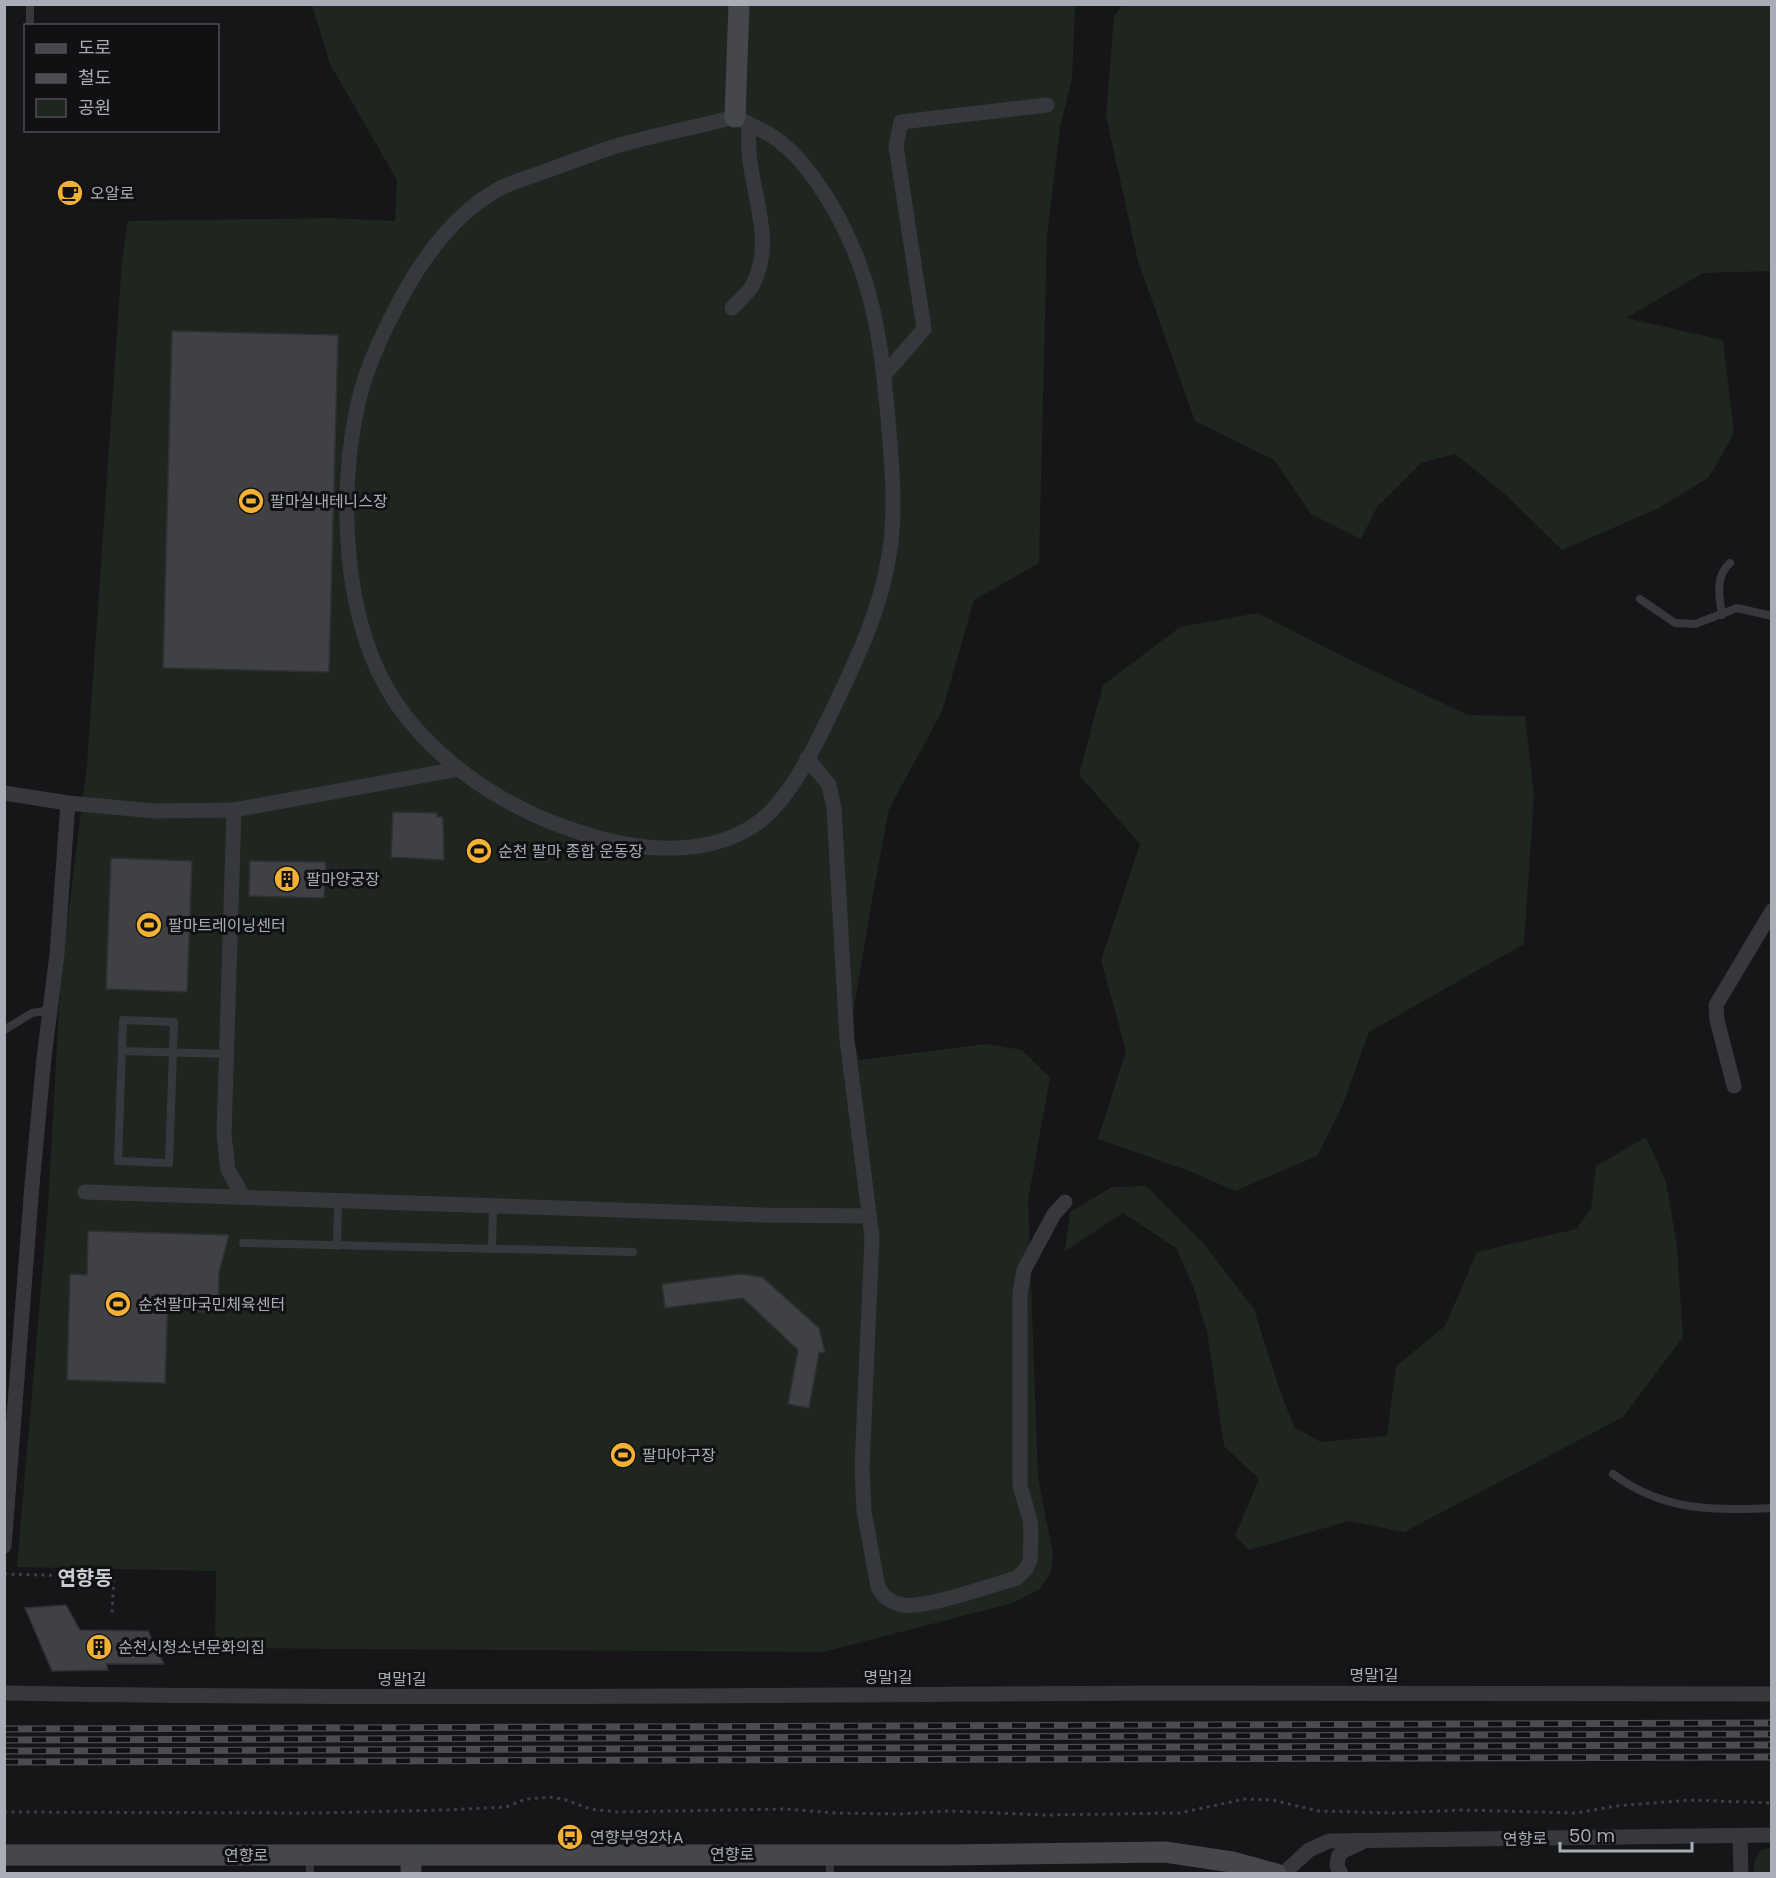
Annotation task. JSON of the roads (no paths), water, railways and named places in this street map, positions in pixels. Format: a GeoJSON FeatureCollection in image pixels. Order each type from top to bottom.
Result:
{"type":"FeatureCollection","features":[{"type":"Feature","properties":{"kind":"main road"},"geometry":{"type":"LineString","coordinates":[[739,4],[742,121]]}},
{"type":"Feature","properties":{"kind":"main road","name":"연향로"},"geometry":{"type":"LineString","coordinates":[[4,1855],[310,1864],[948,1864],[1165,1852],[1232,1862],[1276,1874]]}},
{"type":"Feature","properties":{"kind":"street"},"geometry":{"type":"LineString","coordinates":[[885,374],[924,328],[896,146],[901,122],[1047,105]]}},
{"type":"Feature","properties":{"kind":"street"},"geometry":{"type":"LineString","coordinates":[[732,308],[752,287],[762,255],[759,210],[742,121]]}},
{"type":"Feature","properties":{"kind":"street"},"geometry":{"type":"LineString","coordinates":[[742,121],[774,137],[796,155],[815,179],[840,218],[866,281],[878,324],[885,374],[893,524],[884,584],[870,625],[842,691],[807,758],[780,802],[767,816],[749,829],[704,846],[655,847],[598,839],[563,827],[522,811],[458,769],[426,738],[397,704],[367,647],[356,602],[348,544],[347,498],[350,446],[359,399],[388,323],[427,255],[442,236],[489,194],[617,146],[742,121]]}},
{"type":"Feature","properties":{"kind":"street"},"geometry":{"type":"LineString","coordinates":[[807,758],[829,785],[834,808],[847,1040],[869,1216],[872,1263],[864,1387],[862,1467],[864,1511],[878,1587],[882,1596],[904,1606],[931,1602],[1017,1578],[1026,1569],[1031,1552],[1031,1535],[1030,1520],[1020,1486],[1020,1294],[1024,1270],[1054,1214],[1065,1202]]}},
{"type":"Feature","properties":{"kind":"street"},"geometry":{"type":"LineString","coordinates":[[4,793],[68,803],[155,811],[234,810],[458,769]]}},
{"type":"Feature","properties":{"kind":"street"},"geometry":{"type":"LineString","coordinates":[[4,1546],[32,1185],[57,954],[68,803]]}},
{"type":"Feature","properties":{"kind":"street"},"geometry":{"type":"LineString","coordinates":[[234,810],[224,1136],[228,1170],[243,1196]]}},
{"type":"Feature","properties":{"kind":"street"},"geometry":{"type":"LineString","coordinates":[[1734,1086],[1717,1020],[1716,1005],[1772,911]]}},
{"type":"Feature","properties":{"kind":"street"},"geometry":{"type":"LineString","coordinates":[[85,1192],[869,1216]]}},
{"type":"Feature","properties":{"kind":"street","name":"명말1길"},"geometry":{"type":"LineString","coordinates":[[4,1694],[527,1698],[1161,1693],[1772,1694]]}},
{"type":"Feature","properties":{"kind":"street","name":"연향로"},"geometry":{"type":"LineString","coordinates":[[1283,1874],[1309,1850],[1329,1841],[1772,1835]]}},
{"type":"Feature","properties":{"kind":"street"},"geometry":{"type":"LineString","coordinates":[[1740,1836],[1741,1874]]}},
{"type":"Feature","properties":{"kind":"street"},"geometry":{"type":"LineString","coordinates":[[1341,1874],[1337,1866],[1338,1857],[1343,1851],[1368,1840]]}},
{"type":"Feature","properties":{"kind":"lane"},"geometry":{"type":"LineString","coordinates":[[30,4],[30,24]]}},
{"type":"Feature","properties":{"kind":"lane"},"geometry":{"type":"LineString","coordinates":[[1722,615],[1719,586],[1725,568],[1730,563]]}},
{"type":"Feature","properties":{"kind":"lane"},"geometry":{"type":"LineString","coordinates":[[1640,599],[1675,623],[1695,624],[1737,608],[1772,616]]}},
{"type":"Feature","properties":{"kind":"lane"},"geometry":{"type":"LineString","coordinates":[[4,1030],[32,1013],[50,1010]]}},
{"type":"Feature","properties":{"kind":"lane"},"geometry":{"type":"LineString","coordinates":[[123,1020],[174,1022],[169,1162],[118,1161],[122,1051],[123,1020]]}},
{"type":"Feature","properties":{"kind":"lane"},"geometry":{"type":"LineString","coordinates":[[122,1051],[226,1054]]}},
{"type":"Feature","properties":{"kind":"lane"},"geometry":{"type":"LineString","coordinates":[[337,1246],[338,1201]]}},
{"type":"Feature","properties":{"kind":"lane"},"geometry":{"type":"LineString","coordinates":[[492,1249],[493,1206]]}},
{"type":"Feature","properties":{"kind":"lane"},"geometry":{"type":"LineString","coordinates":[[243,1244],[633,1252]]}},
{"type":"Feature","properties":{"kind":"lane"},"geometry":{"type":"LineString","coordinates":[[1613,1474],[1630,1487],[1677,1505],[1725,1510],[1772,1509]]}},
{"type":"Feature","properties":{"kind":"railway"},"geometry":{"type":"LineString","coordinates":[[4,1729],[1772,1723]]}},
{"type":"Feature","properties":{"kind":"railway"},"geometry":{"type":"LineString","coordinates":[[4,1740],[1772,1734]]}},
{"type":"Feature","properties":{"kind":"railway"},"geometry":{"type":"LineString","coordinates":[[4,1751],[1772,1745]]}},
{"type":"Feature","properties":{"kind":"railway"},"geometry":{"type":"LineString","coordinates":[[4,1762],[1772,1757]]}},
{"type":"Feature","properties":{"kind":"place","name":"오알로"},"geometry":{"type":"Point","coordinates":[70,193]}},
{"type":"Feature","properties":{"kind":"place","name":"팔마실내테니스장"},"geometry":{"type":"Point","coordinates":[251,501]}},
{"type":"Feature","properties":{"kind":"place","name":"순천 팔마 종합 운동장"},"geometry":{"type":"Point","coordinates":[479,851]}},
{"type":"Feature","properties":{"kind":"place","name":"팔마양궁장"},"geometry":{"type":"Point","coordinates":[287,879]}},
{"type":"Feature","properties":{"kind":"place","name":"팔마트레이닝센터"},"geometry":{"type":"Point","coordinates":[149,925]}},
{"type":"Feature","properties":{"kind":"place","name":"순천팔마국민체육센터"},"geometry":{"type":"Point","coordinates":[118,1304]}},
{"type":"Feature","properties":{"kind":"place","name":"팔마야구장"},"geometry":{"type":"Point","coordinates":[623,1455]}},
{"type":"Feature","properties":{"kind":"place","name":"순천시청소년문화의집"},"geometry":{"type":"Point","coordinates":[99,1647]}},
{"type":"Feature","properties":{"kind":"place","name":"연향부영2차A"},"geometry":{"type":"Point","coordinates":[570,1837]}},
{"type":"Feature","properties":{"kind":"district","name":"연향동"},"geometry":{"type":"Point","coordinates":[85,1578]}}]}
